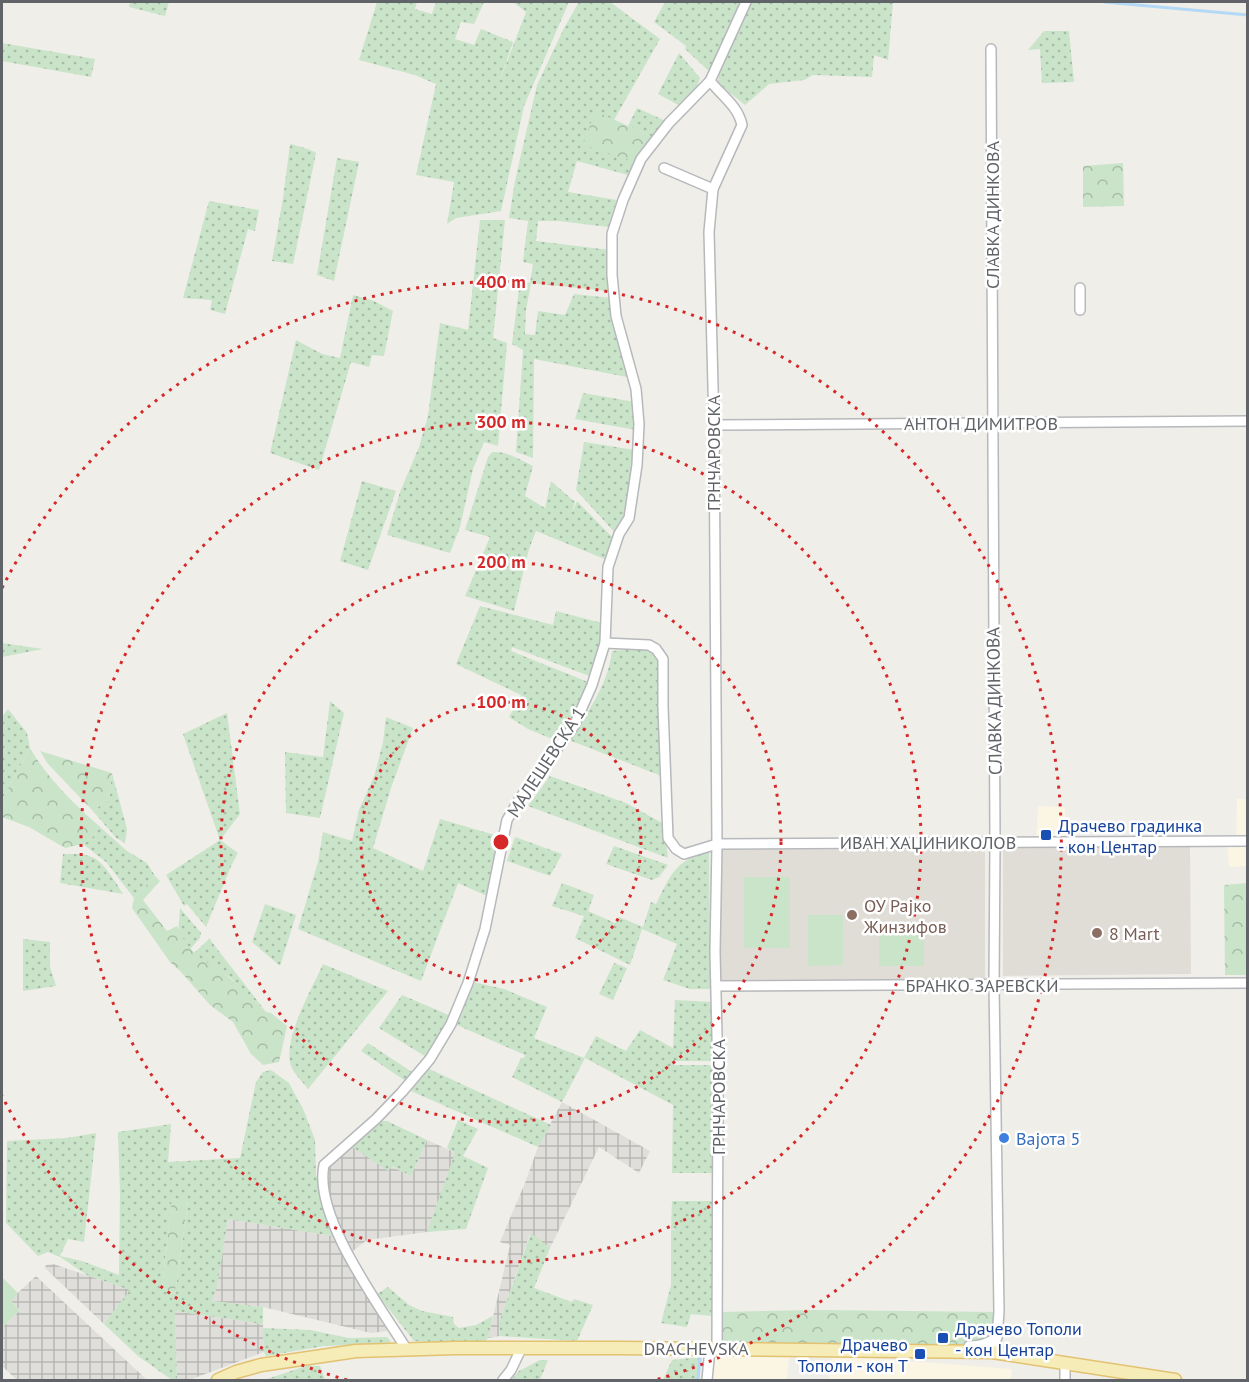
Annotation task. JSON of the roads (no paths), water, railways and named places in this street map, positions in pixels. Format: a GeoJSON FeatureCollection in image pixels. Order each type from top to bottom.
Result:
{"type":"FeatureCollection","features":[{"type":"Feature","properties":{"kind":"main road","name":"DRACHEVSKA"},"geometry":{"type":"LineString","coordinates":[[218,1380],[261,1365],[356,1351],[521,1349],[992,1352],[1175,1380]]}},
{"type":"Feature","properties":{"kind":"street","name":"МАЛЕШЕВСКА 1"},"geometry":{"type":"LineString","coordinates":[[407,1350],[354,1264],[332,1221],[325,1195],[324,1165],[400,1095],[430,1059],[451,1024],[468,983],[484,929],[507,820],[520,798],[574,726],[584,706],[605,643],[608,567],[619,534],[629,518],[637,465],[639,424],[636,389],[616,316],[612,275],[612,234],[623,200],[641,159],[662,130],[710,81],[746,2]]}},
{"type":"Feature","properties":{"kind":"street","name":"СЛАВКА ДИНКОВА"},"geometry":{"type":"LineString","coordinates":[[991,49],[994,985],[999,1312],[997,1337],[992,1352]]}},
{"type":"Feature","properties":{"kind":"street","name":"ГРНЧАРОВСКА"},"geometry":{"type":"LineString","coordinates":[[707,1380],[718,1312],[714,425],[709,232],[713,189],[742,125],[741,117],[732,104],[710,81]]}},
{"type":"Feature","properties":{"kind":"street"},"geometry":{"type":"LineString","coordinates":[[664,168],[713,189]]}},
{"type":"Feature","properties":{"kind":"street"},"geometry":{"type":"LineString","coordinates":[[1080,288],[1080,310]]}},
{"type":"Feature","properties":{"kind":"street","name":"АНТОН ДИМИТРОВ"},"geometry":{"type":"LineString","coordinates":[[714,425],[1248,421]]}},
{"type":"Feature","properties":{"kind":"street"},"geometry":{"type":"LineString","coordinates":[[605,643],[649,645],[661,655],[664,664],[663,707],[668,838],[676,849],[684,854],[717,844]]}},
{"type":"Feature","properties":{"kind":"street","name":"ИВАН ХАЏИНИКОЛОВ"},"geometry":{"type":"LineString","coordinates":[[717,844],[1248,841]]}},
{"type":"Feature","properties":{"kind":"street","name":"БРАНКО ЗАРЕВСКИ"},"geometry":{"type":"LineString","coordinates":[[717,986],[1248,983]]}},
{"type":"Feature","properties":{"kind":"street"},"geometry":{"type":"LineString","coordinates":[[923,1351],[934,1346],[979,1346],[990,1343],[997,1337]]}},
{"type":"Feature","properties":{"kind":"street"},"geometry":{"type":"LineString","coordinates":[[503,1380],[511,1370],[521,1349]]}},
{"type":"Feature","properties":{"kind":"street"},"geometry":{"type":"LineString","coordinates":[[1065,1364],[1065,1380]]}},
{"type":"Feature","properties":{"kind":"waterway"},"geometry":{"type":"LineString","coordinates":[[1104,2],[1248,15]]}},
{"type":"Feature","properties":{"kind":"waterway"},"geometry":{"type":"LineString","coordinates":[[698,1380],[700,1357]]}},
{"type":"Feature","properties":{"kind":"place","name":"Драчево градинка - кон Центар"},"geometry":{"type":"Point","coordinates":[1046,835]}},
{"type":"Feature","properties":{"kind":"place","name":"ОУ Рајко Жинзифов"},"geometry":{"type":"Point","coordinates":[852,915]}},
{"type":"Feature","properties":{"kind":"place","name":"8 Mart"},"geometry":{"type":"Point","coordinates":[1097,933]}},
{"type":"Feature","properties":{"kind":"place","name":"Вајота 5"},"geometry":{"type":"Point","coordinates":[1004,1138]}},
{"type":"Feature","properties":{"kind":"place","name":"Драчево Тополи - кон Центар"},"geometry":{"type":"Point","coordinates":[943,1338]}},
{"type":"Feature","properties":{"kind":"place","name":"Драчево Тополи - кон Т"},"geometry":{"type":"Point","coordinates":[920,1354]}}]}
